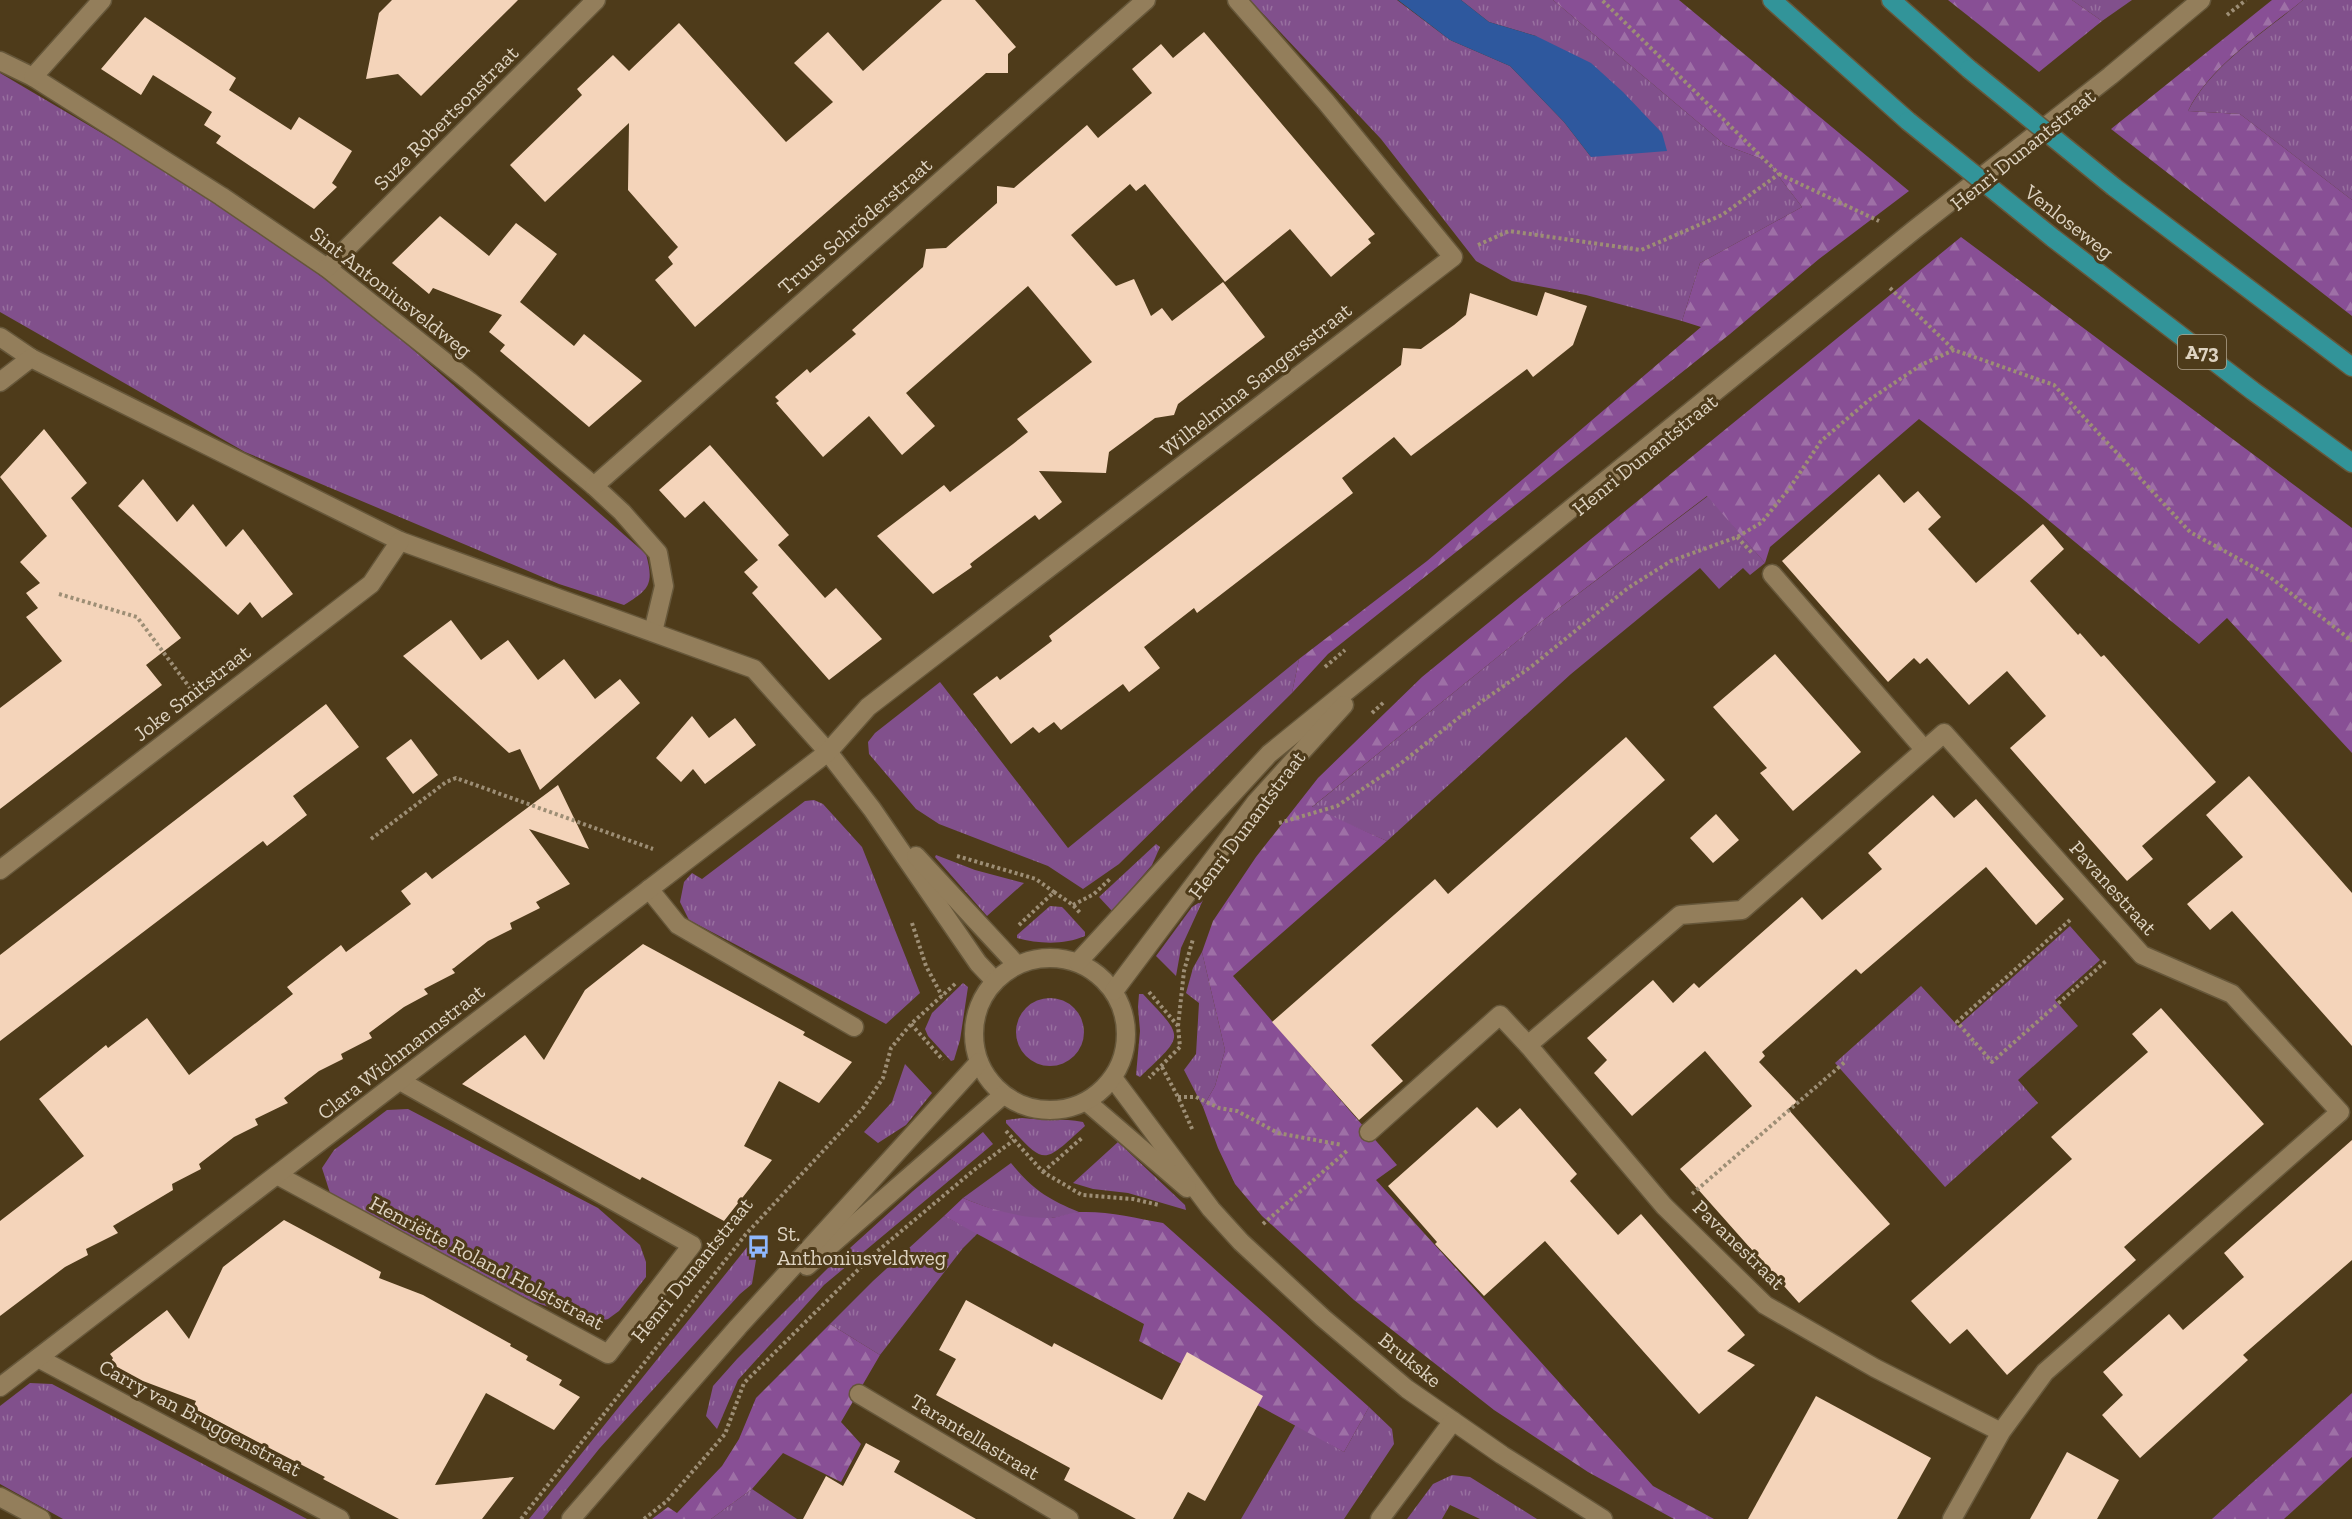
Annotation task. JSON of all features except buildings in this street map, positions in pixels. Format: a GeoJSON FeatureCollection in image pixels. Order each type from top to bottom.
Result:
{"type":"FeatureCollection","features":[{"type":"Feature","properties":{"kind":"highway","name":"Venloseweg"},"geometry":{"type":"LineString","coordinates":[[1772,0],[1908,121],[2052,238],[2352,463]]}},
{"type":"Feature","properties":{"kind":"highway"},"geometry":{"type":"LineString","coordinates":[[1891,0],[1970,69],[2114,187],[2352,367]]}},
{"type":"Feature","properties":{"kind":"street"},"geometry":{"type":"LineString","coordinates":[[33,77],[102,0]]}},
{"type":"Feature","properties":{"kind":"street","name":"Suze Robertsonstraat"},"geometry":{"type":"LineString","coordinates":[[327,268],[596,0]]}},
{"type":"Feature","properties":{"kind":"street","name":"Truus Schröderstraat"},"geometry":{"type":"LineString","coordinates":[[594,486],[1146,0]]}},
{"type":"Feature","properties":{"kind":"street"},"geometry":{"type":"LineString","coordinates":[[1237,0],[1326,102],[1453,257]]}},
{"type":"Feature","properties":{"kind":"street","name":"Henri Dunantstraat"},"geometry":{"type":"LineString","coordinates":[[2172,25],[2185,0]]}},
{"type":"Feature","properties":{"kind":"street","name":"Henri Dunantstraat"},"geometry":{"type":"LineString","coordinates":[[1078,962],[1269,754],[2201,0]]}},
{"type":"Feature","properties":{"kind":"street","name":"Sint Antoniusveldweg"},"geometry":{"type":"LineString","coordinates":[[0,61],[33,77],[221,196],[327,268],[469,381],[594,486],[622,512],[658,553],[664,586],[653,632]]}},
{"type":"Feature","properties":{"kind":"street","name":"Wilhelmina Sangersstraat"},"geometry":{"type":"LineString","coordinates":[[828,752],[868,707],[1453,257]]}},
{"type":"Feature","properties":{"kind":"street"},"geometry":{"type":"LineString","coordinates":[[0,338],[31,358],[400,541],[754,669],[828,752],[873,809],[978,963],[995,981]]}},
{"type":"Feature","properties":{"kind":"street"},"geometry":{"type":"LineString","coordinates":[[0,382],[31,358]]}},
{"type":"Feature","properties":{"kind":"street","name":"Joke Smitstraat"},"geometry":{"type":"LineString","coordinates":[[0,870],[371,584],[400,541]]}},
{"type":"Feature","properties":{"kind":"street"},"geometry":{"type":"LineString","coordinates":[[1772,574],[1924,749]]}},
{"type":"Feature","properties":{"kind":"street","name":"Henri Dunantstraat"},"geometry":{"type":"LineString","coordinates":[[1114,991],[1256,802],[1383,662]]}},
{"type":"Feature","properties":{"kind":"street","name":"Pavanestraat"},"geometry":{"type":"LineString","coordinates":[[1527,1045],[1680,915],[1742,910],[1944,733],[2142,955],[2232,994],[2346,1107],[2045,1372],[2001,1432],[1952,1519]]}},
{"type":"Feature","properties":{"kind":"street","name":"Clara Wichmannstraat"},"geometry":{"type":"LineString","coordinates":[[0,1387],[828,752]]}},
{"type":"Feature","properties":{"kind":"street"},"geometry":{"type":"LineString","coordinates":[[873,809],[1017,965]]}},
{"type":"Feature","properties":{"kind":"street"},"geometry":{"type":"LineString","coordinates":[[649,889],[678,925],[854,1027]]}},
{"type":"Feature","properties":{"kind":"street"},"geometry":{"type":"LineString","coordinates":[[1047,958],[1078,962],[1098,974],[1114,991],[1126,1019],[1125,1050],[1113,1078],[1087,1102],[1059,1111],[1029,1108],[1003,1095],[988,1080],[979,1062],[973,1034],[979,1005],[995,981],[1017,965],[1047,958]]}},
{"type":"Feature","properties":{"kind":"street","name":"Pavanestraat"},"geometry":{"type":"LineString","coordinates":[[1369,1132],[1500,1015],[1671,1212],[1765,1305],[1875,1368],[2001,1432]]}},
{"type":"Feature","properties":{"kind":"street"},"geometry":{"type":"LineString","coordinates":[[571,1519],[738,1327],[979,1062]]}},
{"type":"Feature","properties":{"kind":"street","name":"Brukske"},"geometry":{"type":"LineString","coordinates":[[1113,1078],[1211,1209],[1241,1242],[1331,1325],[1407,1389],[1603,1519]]}},
{"type":"Feature","properties":{"kind":"street","name":"Henriëtte Roland Holststraat"},"geometry":{"type":"LineString","coordinates":[[277,1175],[608,1354],[692,1245],[400,1080]]}},
{"type":"Feature","properties":{"kind":"street"},"geometry":{"type":"LineString","coordinates":[[738,1327],[1003,1095]]}},
{"type":"Feature","properties":{"kind":"street","name":"Brukske"},"geometry":{"type":"LineString","coordinates":[[1087,1102],[1211,1209]]}},
{"type":"Feature","properties":{"kind":"street","name":"Carry van Bruggenstraat"},"geometry":{"type":"LineString","coordinates":[[38,1358],[340,1519]]}},
{"type":"Feature","properties":{"kind":"street","name":"Tarantellastraat"},"geometry":{"type":"LineString","coordinates":[[859,1394],[1069,1519]]}},
{"type":"Feature","properties":{"kind":"street"},"geometry":{"type":"LineString","coordinates":[[1380,1519],[1453,1421]]}},
{"type":"Feature","properties":{"kind":"street"},"geometry":{"type":"LineString","coordinates":[[0,1497],[41,1519]]}},
{"type":"Feature","properties":{"kind":"path"},"geometry":{"type":"LineString","coordinates":[[1602,0],[1779,174],[1880,221]]}},
{"type":"Feature","properties":{"kind":"path"},"geometry":{"type":"LineString","coordinates":[[2218,22],[2246,0]]}},
{"type":"Feature","properties":{"kind":"path"},"geometry":{"type":"LineString","coordinates":[[1453,257],[1509,231],[1641,250],[1722,215],[1779,174]]}},
{"type":"Feature","properties":{"kind":"path"},"geometry":{"type":"LineString","coordinates":[[1880,294],[1898,280]]}},
{"type":"Feature","properties":{"kind":"path"},"geometry":{"type":"LineString","coordinates":[[1889,287],[1954,350],[2054,385],[2190,532],[2266,574],[2352,640]]}},
{"type":"Feature","properties":{"kind":"path","name":"Henri Dunantstraat"},"geometry":{"type":"LineString","coordinates":[[1280,815],[1272,825],[1337,806],[1400,764],[1461,716],[1532,666],[1628,588],[1671,561],[1737,537],[1761,523],[1789,489],[1821,441],[1869,400],[1921,365],[1954,350]]}},
{"type":"Feature","properties":{"kind":"path"},"geometry":{"type":"LineString","coordinates":[[59,594],[137,617],[206,711]]}},
{"type":"Feature","properties":{"kind":"path"},"geometry":{"type":"LineString","coordinates":[[1364,720],[1390,697]]}},
{"type":"Feature","properties":{"kind":"path"},"geometry":{"type":"LineString","coordinates":[[371,839],[446,782],[456,778],[687,861]]}},
{"type":"Feature","properties":{"kind":"path"},"geometry":{"type":"LineString","coordinates":[[947,853],[1036,879],[1054,892]]}},
{"type":"Feature","properties":{"kind":"path"},"geometry":{"type":"LineString","coordinates":[[2093,900],[1957,1022],[1992,1062],[2107,962],[2100,955]]}},
{"type":"Feature","properties":{"kind":"path"},"geometry":{"type":"LineString","coordinates":[[2070,921],[2076,928]]}},
{"type":"Feature","properties":{"kind":"path"},"geometry":{"type":"LineString","coordinates":[[1178,1026],[1184,971],[1193,938]]}},
{"type":"Feature","properties":{"kind":"path","name":"Henri Dunantstraat"},"geometry":{"type":"LineString","coordinates":[[521,1519],[746,1234],[863,1108],[883,1078],[891,1048]]}},
{"type":"Feature","properties":{"kind":"path"},"geometry":{"type":"LineString","coordinates":[[1671,1212],[1846,1061]]}},
{"type":"Feature","properties":{"kind":"path"},"geometry":{"type":"LineString","coordinates":[[1179,1097],[1196,1097],[1219,1108],[1237,1111],[1278,1132],[1344,1146],[1369,1132]]}},
{"type":"Feature","properties":{"kind":"path"},"geometry":{"type":"LineString","coordinates":[[1241,1242],[1369,1132]]}},
{"type":"Feature","properties":{"kind":"path"},"geometry":{"type":"LineString","coordinates":[[644,1519],[668,1502],[725,1434],[744,1383],[873,1254],[974,1170],[1014,1140],[1043,1172],[1082,1195],[1133,1199],[1188,1212],[1211,1209]]}},
{"type":"Feature","properties":{"kind":"green space"},"geometry":{"type":"Polygon","coordinates":[[[1250,0],[1397,0],[1450,40],[1510,66],[1564,122],[1591,157],[1536,36],[1489,22],[1461,0],[1553,0],[1725,145],[1767,161],[1802,207],[1700,263],[1682,321],[1586,295],[1512,281],[1476,261],[1381,139],[1250,0]]]}},
{"type":"Feature","properties":{"kind":"green space"},"geometry":{"type":"Polygon","coordinates":[[[1553,0],[1679,0],[1909,191],[1819,259],[1730,334],[1328,654],[1292,693],[1299,659],[1427,561],[1701,327],[1682,321],[1700,263],[1802,207],[1767,161],[1725,145],[1553,0]]]}},
{"type":"Feature","properties":{"kind":"green space"},"geometry":{"type":"Polygon","coordinates":[[[1948,0],[2072,0],[2102,21],[2039,72],[1948,0]]]}},
{"type":"Feature","properties":{"kind":"green space"},"geometry":{"type":"Polygon","coordinates":[[[2072,0],[2132,0],[2102,21],[2072,0]]]}},
{"type":"Feature","properties":{"kind":"green space"},"geometry":{"type":"Polygon","coordinates":[[[2272,0],[2303,0],[2224,64],[2210,79],[2188,111],[2240,114],[2352,200],[2352,316],[2111,129],[2272,0]]]}},
{"type":"Feature","properties":{"kind":"green space"},"geometry":{"type":"Polygon","coordinates":[[[2303,0],[2352,0],[2352,200],[2240,114],[2188,111],[2198,94],[2225,64],[2303,0]]]}},
{"type":"Feature","properties":{"kind":"green space"},"geometry":{"type":"Polygon","coordinates":[[[0,73],[156,165],[270,236],[353,297],[646,554],[650,572],[648,585],[624,605],[559,584],[245,452],[0,312],[0,73]]]}},
{"type":"Feature","properties":{"kind":"green space"},"geometry":{"type":"Polygon","coordinates":[[[1961,237],[2352,528],[2352,753],[2227,618],[2199,644],[2019,496],[1919,419],[1770,547],[1765,563],[1707,496],[1537,625],[1312,807],[1387,841],[1233,976],[1397,1165],[1376,1180],[1653,1486],[1714,1519],[1674,1519],[1588,1472],[1494,1410],[1354,1300],[1262,1216],[1235,1184],[1218,1148],[1203,1107],[1215,1086],[1225,1050],[1202,952],[1213,921],[1256,857],[1318,778],[1422,677],[1961,237]]]}},
{"type":"Feature","properties":{"kind":"green space"},"geometry":{"type":"Polygon","coordinates":[[[1708,496],[1765,563],[1750,575],[1743,568],[1719,589],[1700,568],[1571,674],[1387,841],[1311,808],[1537,625],[1708,496]]]}},
{"type":"Feature","properties":{"kind":"green space"},"geometry":{"type":"Polygon","coordinates":[[[1299,659],[1292,693],[1119,864],[1083,889],[1048,866],[939,824],[916,809],[869,754],[868,742],[875,733],[940,682],[1068,848],[1299,659]]]}},
{"type":"Feature","properties":{"kind":"green space"},"geometry":{"type":"Polygon","coordinates":[[[814,800],[823,804],[862,847],[920,993],[886,1024],[689,920],[680,902],[684,882],[692,873],[702,879],[805,801],[814,800]]]}},
{"type":"Feature","properties":{"kind":"green space"},"geometry":{"type":"Polygon","coordinates":[[[1156,844],[1160,847],[1152,865],[1112,911],[1099,897],[1156,844]]]}},
{"type":"Feature","properties":{"kind":"green space"},"geometry":{"type":"Polygon","coordinates":[[[936,855],[975,870],[1024,883],[987,916],[935,857],[936,855]]]}},
{"type":"Feature","properties":{"kind":"green space"},"geometry":{"type":"Polygon","coordinates":[[[1203,900],[1181,948],[1176,976],[1156,956],[1192,907],[1203,900]]]}},
{"type":"Feature","properties":{"kind":"green space"},"geometry":{"type":"Polygon","coordinates":[[[1050,906],[1062,907],[1085,932],[1085,936],[1051,943],[1017,938],[1017,935],[1050,906]]]}},
{"type":"Feature","properties":{"kind":"green space"},"geometry":{"type":"Polygon","coordinates":[[[2070,926],[2100,960],[2055,1000],[2078,1026],[2018,1080],[2038,1103],[1945,1187],[1835,1063],[1921,986],[1958,1026],[2070,926]]]}},
{"type":"Feature","properties":{"kind":"green space"},"geometry":{"type":"Polygon","coordinates":[[[1202,952],[1225,1050],[1215,1086],[1203,1107],[1184,1070],[1196,1054],[1199,1003],[1186,993],[1193,968],[1202,952]]]}},
{"type":"Feature","properties":{"kind":"green space"},"geometry":{"type":"Polygon","coordinates":[[[963,983],[968,987],[960,1040],[954,1060],[951,1061],[928,1036],[925,1029],[932,1013],[963,983]]]}},
{"type":"Feature","properties":{"kind":"green space"},"geometry":{"type":"Polygon","coordinates":[[[1139,994],[1143,994],[1167,1020],[1174,1036],[1172,1044],[1140,1077],[1136,1075],[1140,1031],[1139,994]]]}},
{"type":"Feature","properties":{"kind":"green space"},"geometry":{"type":"Polygon","coordinates":[[[1043,998],[1057,998],[1069,1003],[1079,1013],[1084,1032],[1079,1051],[1069,1061],[1057,1066],[1043,1066],[1031,1061],[1021,1051],[1016,1039],[1016,1025],[1021,1013],[1031,1003],[1043,998]]]}},
{"type":"Feature","properties":{"kind":"green space"},"geometry":{"type":"Polygon","coordinates":[[[905,1064],[932,1093],[906,1125],[878,1143],[864,1132],[892,1102],[905,1064]]]}},
{"type":"Feature","properties":{"kind":"green space"},"geometry":{"type":"Polygon","coordinates":[[[408,1109],[598,1208],[640,1245],[646,1262],[646,1277],[619,1311],[608,1319],[593,1323],[532,1301],[330,1193],[322,1168],[334,1150],[387,1110],[408,1109]]]}},
{"type":"Feature","properties":{"kind":"green space"},"geometry":{"type":"Polygon","coordinates":[[[1022,1118],[1083,1122],[1085,1126],[1052,1154],[1044,1155],[1029,1147],[1006,1123],[1006,1120],[1022,1118]]]}},
{"type":"Feature","properties":{"kind":"green space"},"geometry":{"type":"Polygon","coordinates":[[[983,1132],[993,1144],[824,1285],[738,1380],[717,1429],[706,1416],[713,1386],[737,1359],[829,1267],[983,1132]]]}},
{"type":"Feature","properties":{"kind":"green space"},"geometry":{"type":"Polygon","coordinates":[[[1118,1142],[1185,1205],[1186,1210],[1128,1193],[1093,1189],[1073,1183],[1118,1142]]]}},
{"type":"Feature","properties":{"kind":"green space"},"geometry":{"type":"Polygon","coordinates":[[[1011,1163],[1042,1193],[1079,1212],[1051,1218],[1028,1218],[995,1210],[963,1198],[1011,1163]]]}},
{"type":"Feature","properties":{"kind":"green space"},"geometry":{"type":"Polygon","coordinates":[[[963,1198],[1015,1215],[1037,1218],[1090,1212],[1122,1215],[1163,1223],[1369,1407],[1344,1452],[1139,1341],[1144,1324],[944,1216],[963,1198]]]}},
{"type":"Feature","properties":{"kind":"green space"},"geometry":{"type":"Polygon","coordinates":[[[944,1216],[978,1233],[963,1248],[880,1355],[830,1324],[873,1281],[944,1216]]]}},
{"type":"Feature","properties":{"kind":"green space"},"geometry":{"type":"Polygon","coordinates":[[[748,1246],[757,1254],[752,1284],[740,1294],[599,1449],[543,1519],[529,1519],[748,1246]]]}},
{"type":"Feature","properties":{"kind":"green space"},"geometry":{"type":"Polygon","coordinates":[[[830,1324],[880,1355],[841,1422],[861,1444],[841,1482],[783,1453],[752,1489],[711,1519],[652,1519],[668,1507],[677,1513],[722,1466],[739,1439],[756,1398],[830,1324]]]}},
{"type":"Feature","properties":{"kind":"green space"},"geometry":{"type":"Polygon","coordinates":[[[30,1383],[52,1384],[307,1519],[63,1519],[0,1484],[0,1406],[30,1383]]]}},
{"type":"Feature","properties":{"kind":"green space"},"geometry":{"type":"Polygon","coordinates":[[[2352,1393],[2352,1457],[2284,1519],[2212,1519],[2352,1393]]]}},
{"type":"Feature","properties":{"kind":"green space"},"geometry":{"type":"Polygon","coordinates":[[[1369,1407],[1392,1429],[1394,1444],[1344,1519],[1241,1519],[1296,1424],[1344,1452],[1369,1407]]]}},
{"type":"Feature","properties":{"kind":"green space"},"geometry":{"type":"Polygon","coordinates":[[[1452,1475],[1470,1477],[1537,1519],[1480,1519],[1450,1505],[1442,1519],[1407,1519],[1433,1484],[1452,1475]]]}},
{"type":"Feature","properties":{"kind":"green space"},"geometry":{"type":"Polygon","coordinates":[[[752,1489],[797,1519],[711,1519],[752,1489]]]}},
{"type":"Feature","properties":{"kind":"water"},"geometry":{"type":"Polygon","coordinates":[[[1398,0],[1461,0],[1489,22],[1536,36],[1591,63],[1623,92],[1662,133],[1667,151],[1591,157],[1564,122],[1510,66],[1450,40],[1398,0]]]}},
{"type":"Feature","properties":{"kind":"place","name":"St. Anthoniusveldweg"},"geometry":{"type":"Point","coordinates":[759,1246]}}]}
